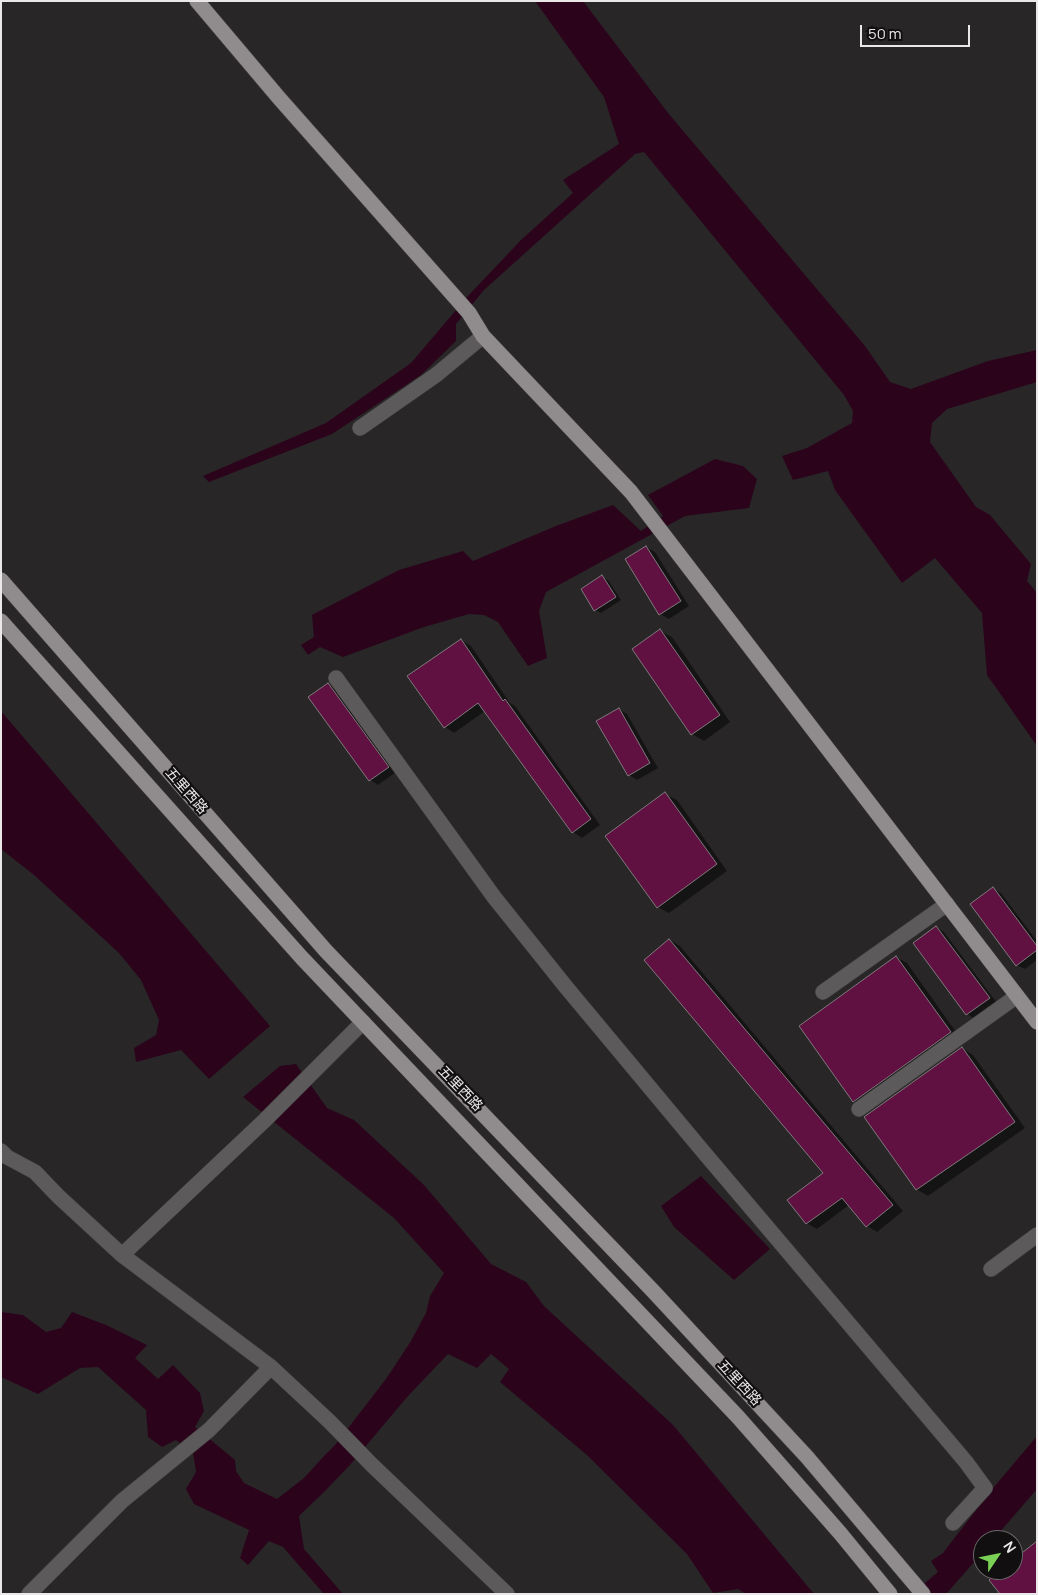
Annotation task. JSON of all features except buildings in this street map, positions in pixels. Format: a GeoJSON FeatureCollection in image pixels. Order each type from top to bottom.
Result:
{"type":"FeatureCollection","features":[{"type":"Feature","properties":{"kind":"main road"},"geometry":{"type":"LineString","coordinates":[[197,1],[469,312],[483,336],[632,492],[1037,1022]]}},
{"type":"Feature","properties":{"kind":"main road","name":"五里西路"},"geometry":{"type":"LineString","coordinates":[[1,580],[326,951],[667,1305],[807,1457],[923,1594]]}},
{"type":"Feature","properties":{"kind":"main road","name":"五里西路"},"geometry":{"type":"LineString","coordinates":[[1,621],[302,958],[738,1417],[840,1533],[890,1594]]}},
{"type":"Feature","properties":{"kind":"street"},"geometry":{"type":"LineString","coordinates":[[360,428],[436,375],[483,336]]}},
{"type":"Feature","properties":{"kind":"street"},"geometry":{"type":"LineString","coordinates":[[336,678],[500,905],[664,1105],[966,1462],[985,1488],[952,1523]]}},
{"type":"Feature","properties":{"kind":"street"},"geometry":{"type":"LineString","coordinates":[[823,992],[947,904]]}},
{"type":"Feature","properties":{"kind":"street"},"geometry":{"type":"LineString","coordinates":[[859,1109],[1017,996]]}},
{"type":"Feature","properties":{"kind":"street"},"geometry":{"type":"LineString","coordinates":[[122,1255],[264,1121],[363,1022]]}},
{"type":"Feature","properties":{"kind":"street"},"geometry":{"type":"LineString","coordinates":[[1,1151],[7,1157],[35,1172],[122,1255],[271,1368],[330,1422],[372,1465],[507,1594]]}},
{"type":"Feature","properties":{"kind":"street"},"geometry":{"type":"LineString","coordinates":[[991,1269],[1037,1235]]}},
{"type":"Feature","properties":{"kind":"street"},"geometry":{"type":"LineString","coordinates":[[29,1594],[122,1501],[209,1430],[271,1368]]}},
{"type":"Feature","properties":{"kind":"shaded area"},"geometry":{"type":"Polygon","coordinates":[[[535,1],[583,1],[668,113],[865,346],[890,382],[911,389],[988,361],[1037,350],[1037,382],[947,409],[932,423],[930,442],[976,507],[990,515],[1031,564],[1027,581],[1037,593],[1037,746],[987,675],[982,613],[935,558],[902,583],[835,490],[828,471],[793,480],[782,456],[807,448],[852,423],[853,411],[844,395],[644,152],[635,154],[484,290],[456,324],[456,341],[421,375],[332,434],[209,482],[203,476],[326,423],[411,363],[468,296],[521,240],[573,193],[563,180],[619,144],[604,97],[535,1]]]}},
{"type":"Feature","properties":{"kind":"shaded area"},"geometry":{"type":"Polygon","coordinates":[[[715,459],[743,466],[757,479],[749,508],[685,516],[546,592],[539,611],[547,658],[528,666],[498,622],[484,615],[469,614],[424,627],[343,657],[320,647],[308,655],[301,645],[314,637],[312,615],[399,570],[463,551],[473,561],[556,526],[613,505],[641,531],[663,516],[648,495],[715,459]]]}},
{"type":"Feature","properties":{"kind":"shaded area"},"geometry":{"type":"Polygon","coordinates":[[[1,711],[270,1026],[209,1079],[181,1050],[136,1062],[134,1048],[156,1035],[159,1020],[141,980],[119,953],[34,875],[1,849],[1,711]]]}},
{"type":"Feature","properties":{"kind":"shaded area"},"geometry":{"type":"Polygon","coordinates":[[[296,1064],[327,1108],[354,1120],[424,1185],[491,1264],[526,1282],[544,1306],[673,1425],[814,1594],[746,1594],[738,1589],[713,1593],[687,1554],[587,1455],[500,1382],[509,1369],[491,1354],[477,1368],[448,1354],[408,1396],[349,1466],[299,1516],[304,1549],[343,1594],[324,1594],[283,1547],[269,1541],[248,1565],[240,1558],[249,1530],[194,1504],[186,1489],[196,1472],[193,1453],[176,1440],[162,1447],[148,1437],[146,1410],[98,1367],[80,1368],[38,1394],[1,1377],[1,1312],[23,1315],[46,1332],[61,1328],[72,1312],[106,1325],[147,1345],[135,1358],[158,1379],[173,1365],[200,1393],[204,1411],[195,1427],[235,1460],[236,1471],[244,1483],[277,1499],[304,1478],[335,1445],[386,1379],[411,1341],[426,1313],[430,1296],[444,1273],[394,1218],[243,1097],[280,1066],[296,1064]]]}},
{"type":"Feature","properties":{"kind":"shaded area"},"geometry":{"type":"Polygon","coordinates":[[[701,1176],[770,1249],[734,1280],[674,1227],[661,1206],[701,1176]]]}},
{"type":"Feature","properties":{"kind":"shaded area"},"geometry":{"type":"Polygon","coordinates":[[[1037,1436],[1037,1489],[1002,1530],[973,1530],[973,1563],[946,1594],[912,1594],[938,1572],[931,1561],[943,1553],[994,1487],[1037,1436]]]}}]}
